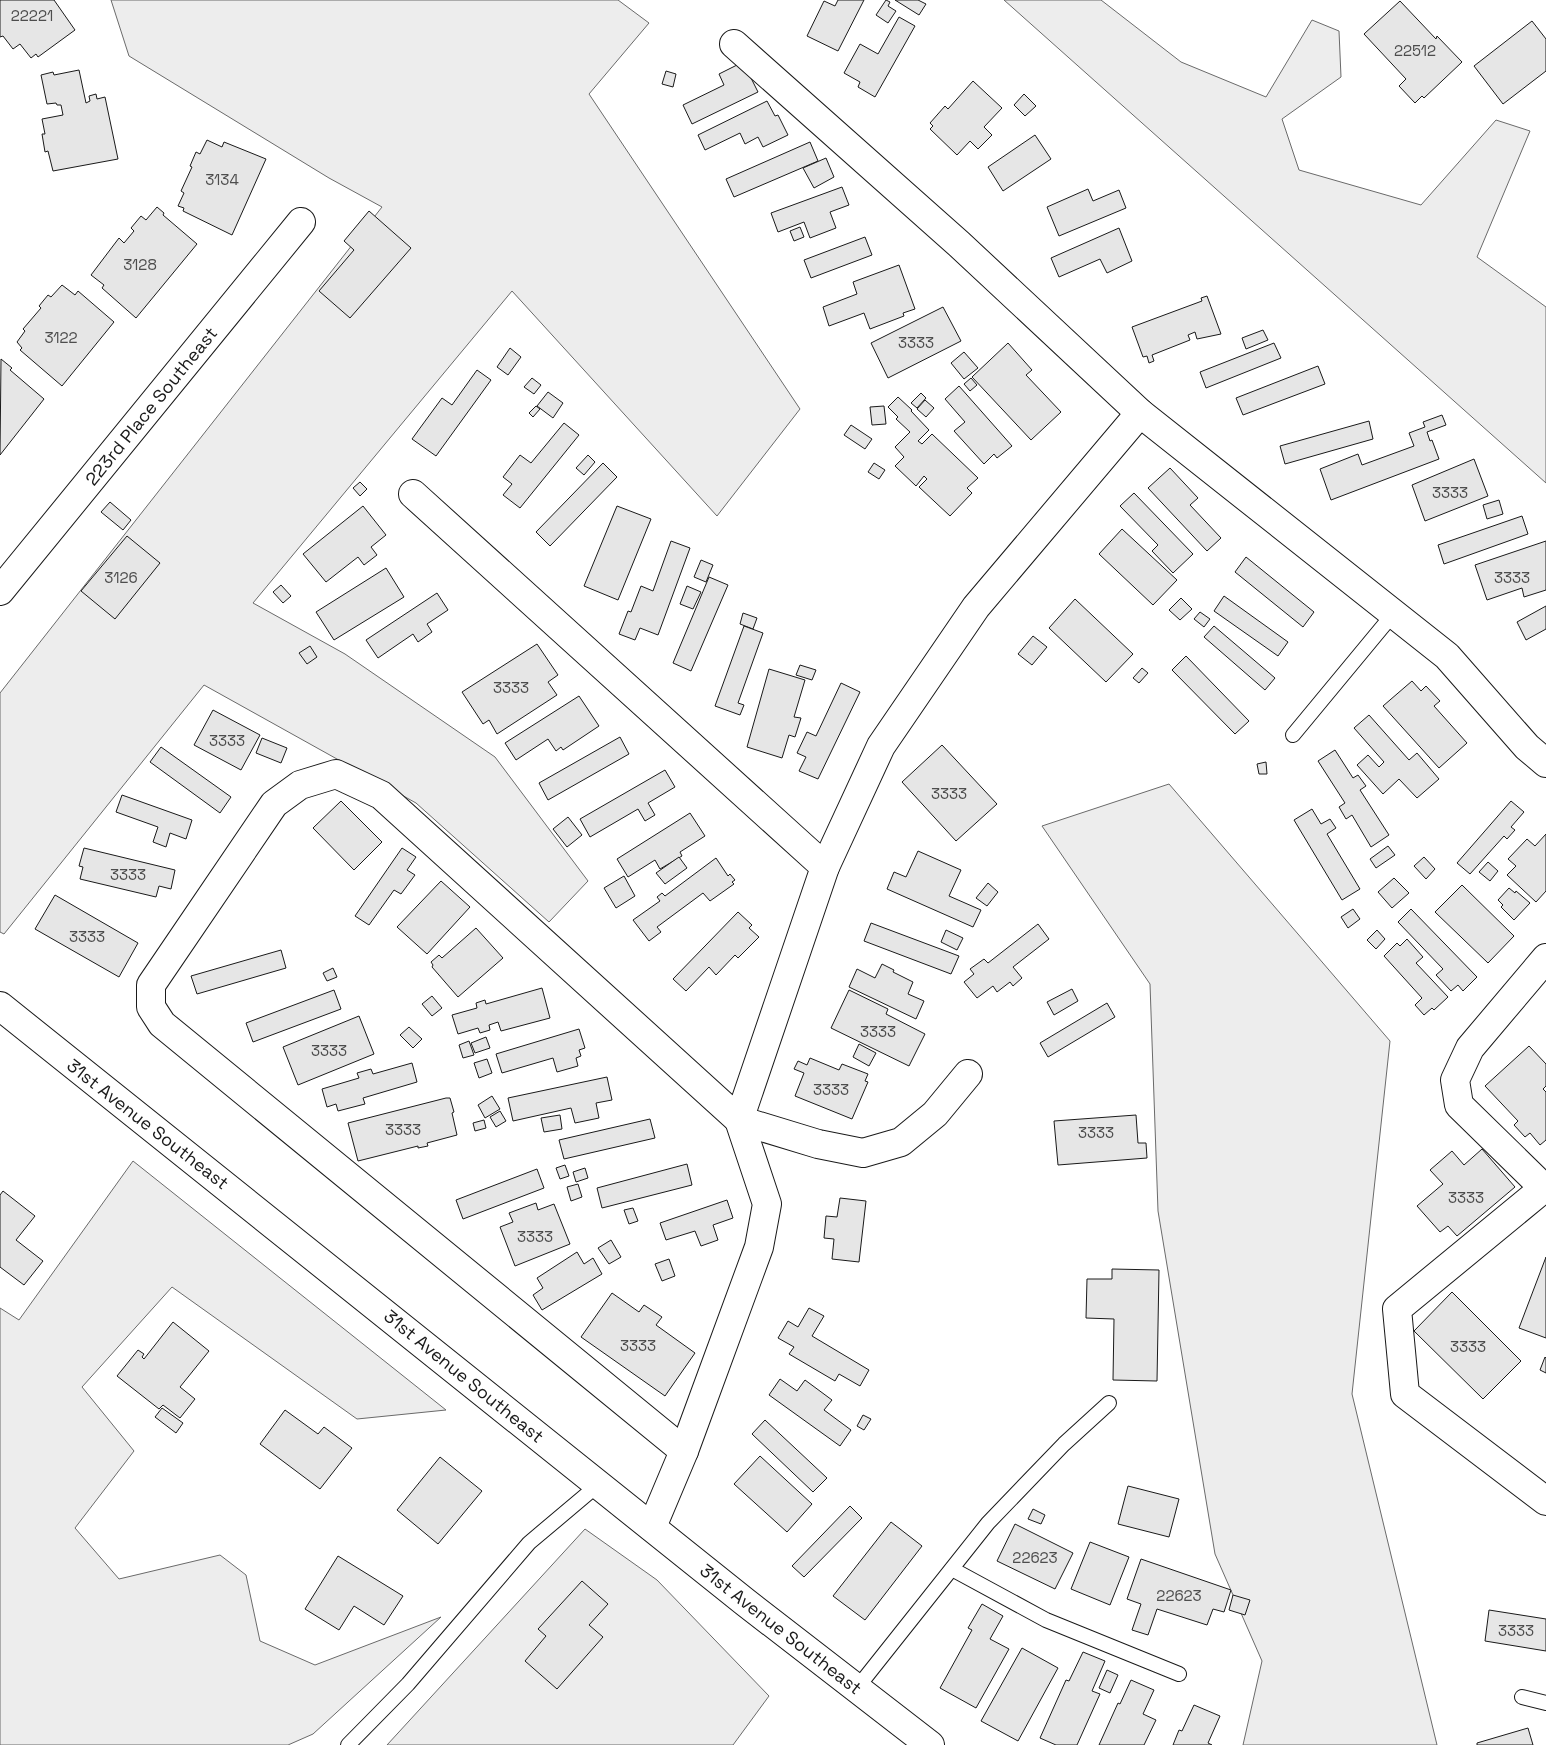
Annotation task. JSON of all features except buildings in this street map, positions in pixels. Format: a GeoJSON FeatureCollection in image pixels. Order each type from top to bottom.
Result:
{"type":"FeatureCollection","features":[{"type":"Feature","properties":{"kind":"street"},"geometry":{"type":"LineString","coordinates":[[734,44],[959,244],[1140,413],[1447,656],[1527,747],[1546,763]]}},
{"type":"Feature","properties":{"kind":"street","name":"223rd Place Southeast"},"geometry":{"type":"LineString","coordinates":[[0,591],[301,222]]}},
{"type":"Feature","properties":{"kind":"street"},"geometry":{"type":"LineString","coordinates":[[652,1527],[684,1451],[759,1247],[767,1204],[739,1120],[825,867],[881,746],[976,607],[1140,413]]}},
{"type":"Feature","properties":{"kind":"street"},"geometry":{"type":"LineString","coordinates":[[413,494],[825,867]]}},
{"type":"Feature","properties":{"kind":"street"},"geometry":{"type":"LineString","coordinates":[[684,1451],[162,1024],[151,1007],[150,985],[274,804],[300,785],[336,774],[381,795],[739,1120],[818,1144],[863,1152],[901,1142],[935,1114],[968,1074]]}},
{"type":"Feature","properties":{"kind":"street"},"geometry":{"type":"LineString","coordinates":[[1546,958],[1470,1048],[1455,1080],[1459,1105],[1545,1189],[1397,1309],[1405,1394],[1546,1501]]}},
{"type":"Feature","properties":{"kind":"street","name":"31st Avenue Southeast"},"geometry":{"type":"LineString","coordinates":[[0,1006],[745,1602],[930,1745]]}},
{"type":"Feature","properties":{"kind":"lane"},"geometry":{"type":"LineString","coordinates":[[1293,735],[1394,614]]}},
{"type":"Feature","properties":{"kind":"lane"},"geometry":{"type":"LineString","coordinates":[[857,1688],[988,1523],[1064,1444],[1108,1403]]}},
{"type":"Feature","properties":{"kind":"lane"},"geometry":{"type":"LineString","coordinates":[[348,1745],[408,1684],[529,1543],[599,1484]]}},
{"type":"Feature","properties":{"kind":"lane"},"geometry":{"type":"LineString","coordinates":[[952,1569],[1046,1620],[1179,1674]]}},
{"type":"Feature","properties":{"kind":"lane"},"geometry":{"type":"LineString","coordinates":[[1522,1697],[1546,1703]]}},
{"type":"Feature","properties":{"kind":"shaded area"},"geometry":{"type":"Polygon","coordinates":[[[111,0],[618,0],[649,23],[589,94],[800,409],[717,516],[512,291],[253,603],[345,654],[495,757],[588,881],[549,922],[416,803],[204,685],[4,934],[0,932],[0,693],[382,207],[329,178],[129,56],[111,0]]]}},
{"type":"Feature","properties":{"kind":"shaded area"},"geometry":{"type":"Polygon","coordinates":[[[1004,0],[1101,0],[1181,62],[1266,97],[1312,20],[1339,31],[1341,77],[1282,119],[1299,170],[1421,205],[1496,120],[1530,131],[1477,257],[1546,307],[1546,483],[1004,0]]]}},
{"type":"Feature","properties":{"kind":"shaded area"},"geometry":{"type":"Polygon","coordinates":[[[1169,784],[1390,1041],[1352,1394],[1437,1745],[1243,1745],[1262,1661],[1215,1554],[1158,1211],[1150,984],[1042,826],[1169,784]]]}},
{"type":"Feature","properties":{"kind":"shaded area"},"geometry":{"type":"Polygon","coordinates":[[[133,1161],[446,1410],[357,1419],[172,1287],[82,1387],[134,1451],[75,1528],[119,1579],[220,1555],[246,1575],[260,1641],[315,1665],[441,1617],[313,1734],[288,1745],[0,1745],[0,1308],[19,1320],[133,1161]]]}},
{"type":"Feature","properties":{"kind":"shaded area"},"geometry":{"type":"Polygon","coordinates":[[[585,1529],[657,1580],[769,1696],[733,1745],[387,1745],[585,1529]]]}}]}
